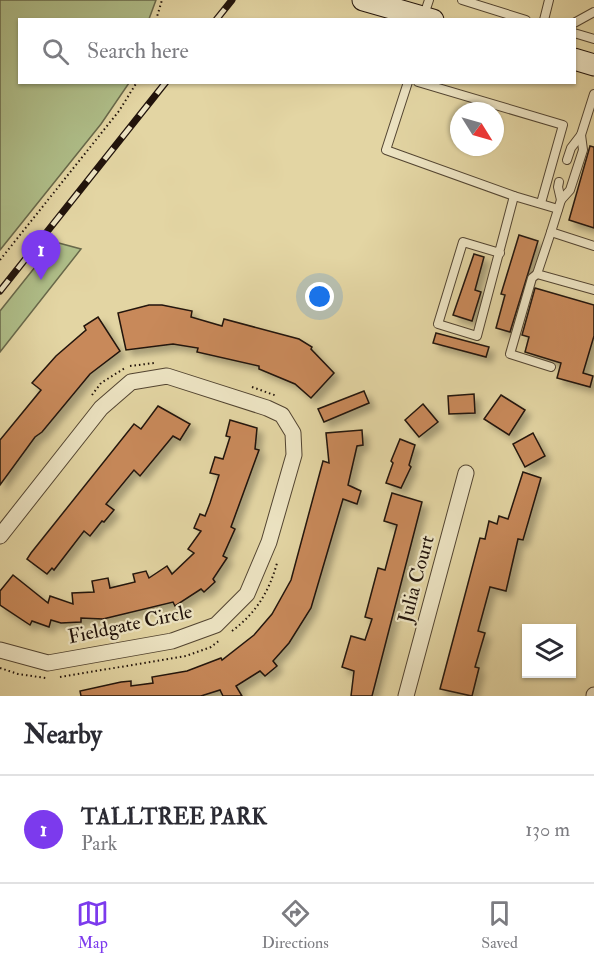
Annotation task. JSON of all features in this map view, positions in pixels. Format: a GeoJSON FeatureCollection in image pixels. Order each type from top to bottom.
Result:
{"type":"FeatureCollection","features":[{"type":"Feature","properties":{"kind":"main road"},"geometry":{"type":"LineString","coordinates":[[363,0],[428,12]]}},
{"type":"Feature","properties":{"kind":"main road"},"geometry":{"type":"LineString","coordinates":[[576,60],[594,65]]}},
{"type":"Feature","properties":{"kind":"street","name":"Fieldgate Circle"},"geometry":{"type":"LineString","coordinates":[[0,536],[101,408],[131,382],[167,375],[267,408],[282,416],[293,432],[294,455],[270,542],[247,594],[216,626],[172,641],[48,663],[0,650]]}},
{"type":"Feature","properties":{"kind":"street","name":"Julia Court"},"geometry":{"type":"LineString","coordinates":[[406,696],[466,473]]}},
{"type":"Feature","properties":{"kind":"lane"},"geometry":{"type":"LineString","coordinates":[[462,0],[520,18]]}},
{"type":"Feature","properties":{"kind":"lane"},"geometry":{"type":"LineString","coordinates":[[544,18],[549,0]]}},
{"type":"Feature","properties":{"kind":"lane"},"geometry":{"type":"LineString","coordinates":[[576,22],[594,12]]}},
{"type":"Feature","properties":{"kind":"lane"},"geometry":{"type":"LineString","coordinates":[[576,34],[594,39]]}},
{"type":"Feature","properties":{"kind":"lane"},"geometry":{"type":"LineString","coordinates":[[407,84],[386,150],[514,196],[558,209]]}},
{"type":"Feature","properties":{"kind":"lane"},"geometry":{"type":"LineString","coordinates":[[425,84],[563,125],[541,203]]}},
{"type":"Feature","properties":{"kind":"lane"},"geometry":{"type":"LineString","coordinates":[[567,160],[571,148],[590,120],[594,94]]}},
{"type":"Feature","properties":{"kind":"lane"},"geometry":{"type":"LineString","coordinates":[[551,367],[510,354],[532,278],[537,274],[561,200],[570,190],[583,150],[581,135]]}},
{"type":"Feature","properties":{"kind":"lane"},"geometry":{"type":"LineString","coordinates":[[560,182],[558,187],[561,200]]}},
{"type":"Feature","properties":{"kind":"lane"},"geometry":{"type":"LineString","coordinates":[[500,254],[463,242],[438,324],[477,336],[500,254],[514,196]]}},
{"type":"Feature","properties":{"kind":"lane"},"geometry":{"type":"LineString","coordinates":[[551,232],[594,246]]}},
{"type":"Feature","properties":{"kind":"lane"},"geometry":{"type":"LineString","coordinates":[[537,274],[594,290]]}},
{"type":"Feature","properties":{"kind":"path"},"geometry":{"type":"LineString","coordinates":[[157,18],[162,0]]}},
{"type":"Feature","properties":{"kind":"path"},"geometry":{"type":"LineString","coordinates":[[0,260],[118,111],[136,84]]}},
{"type":"Feature","properties":{"kind":"path"},"geometry":{"type":"LineString","coordinates":[[87,402],[101,383],[121,369],[141,362],[161,363]]}},
{"type":"Feature","properties":{"kind":"path"},"geometry":{"type":"LineString","coordinates":[[243,384],[274,393],[284,400]]}},
{"type":"Feature","properties":{"kind":"path"},"geometry":{"type":"LineString","coordinates":[[0,668],[41,678],[186,656],[211,647],[257,609],[272,584],[278,561]]}},
{"type":"Feature","properties":{"kind":"green space"},"geometry":{"type":"Polygon","coordinates":[[[0,0],[156,0],[149,18],[18,18],[18,84],[128,84],[101,124],[0,250],[0,0]]]}},
{"type":"Feature","properties":{"kind":"green space"},"geometry":{"type":"Polygon","coordinates":[[[55,242],[81,249],[0,352],[0,311],[55,242]]]}},
{"type":"Feature","properties":{"kind":"building"},"geometry":{"type":"Polygon","coordinates":[[[590,146],[594,147],[594,228],[569,220],[590,146]]]}},
{"type":"Feature","properties":{"kind":"building"},"geometry":{"type":"Polygon","coordinates":[[[519,235],[538,241],[510,332],[496,328],[505,295],[501,294],[519,235]]]}},
{"type":"Feature","properties":{"kind":"building"},"geometry":{"type":"Polygon","coordinates":[[[474,254],[484,257],[475,290],[481,292],[472,321],[453,315],[474,254]]]}},
{"type":"Feature","properties":{"kind":"building"},"geometry":{"type":"Polygon","coordinates":[[[535,288],[594,305],[594,336],[583,373],[593,376],[590,387],[557,378],[561,363],[525,352],[529,337],[522,335],[535,288]]]}},
{"type":"Feature","properties":{"kind":"building"},"geometry":{"type":"Polygon","coordinates":[[[149,305],[192,311],[191,317],[222,326],[224,319],[299,339],[312,347],[311,349],[334,373],[311,398],[295,384],[259,369],[259,366],[197,352],[198,348],[173,344],[126,350],[118,313],[149,305]]]}},
{"type":"Feature","properties":{"kind":"building"},"geometry":{"type":"Polygon","coordinates":[[[98,317],[120,351],[90,374],[42,432],[35,437],[0,485],[0,440],[41,390],[32,383],[56,356],[86,330],[84,326],[98,317]]]}},
{"type":"Feature","properties":{"kind":"building"},"geometry":{"type":"Polygon","coordinates":[[[436,333],[489,347],[486,357],[433,343],[436,333]]]}},
{"type":"Feature","properties":{"kind":"building"},"geometry":{"type":"Polygon","coordinates":[[[364,391],[369,403],[324,422],[318,409],[364,391]]]}},
{"type":"Feature","properties":{"kind":"building"},"geometry":{"type":"Polygon","coordinates":[[[474,394],[475,413],[449,414],[448,396],[474,394]]]}},
{"type":"Feature","properties":{"kind":"building"},"geometry":{"type":"Polygon","coordinates":[[[501,395],[525,410],[509,435],[484,419],[501,395]]]}},
{"type":"Feature","properties":{"kind":"building"},"geometry":{"type":"Polygon","coordinates":[[[423,404],[438,422],[419,437],[405,420],[423,404]]]}},
{"type":"Feature","properties":{"kind":"building"},"geometry":{"type":"Polygon","coordinates":[[[158,406],[190,424],[180,440],[173,436],[140,476],[134,470],[106,504],[114,510],[90,536],[84,531],[54,570],[52,568],[47,574],[27,559],[134,424],[141,429],[158,406]]]}},
{"type":"Feature","properties":{"kind":"building"},"geometry":{"type":"Polygon","coordinates":[[[230,420],[257,428],[255,449],[259,450],[231,527],[235,529],[223,556],[227,558],[213,579],[215,582],[204,592],[201,589],[175,606],[173,602],[103,619],[81,618],[81,622],[61,623],[51,620],[49,627],[32,621],[30,625],[0,605],[0,591],[13,575],[48,603],[50,596],[73,604],[72,593],[94,592],[92,581],[108,578],[110,588],[135,582],[133,574],[146,571],[149,578],[167,566],[172,574],[194,553],[188,549],[201,531],[194,528],[200,514],[205,516],[210,503],[219,475],[210,473],[215,457],[223,459],[230,437],[226,436],[230,420]]]}},
{"type":"Feature","properties":{"kind":"building"},"geometry":{"type":"Polygon","coordinates":[[[362,430],[363,445],[357,446],[348,485],[361,491],[357,504],[343,499],[311,608],[289,643],[273,661],[277,666],[265,676],[260,671],[236,686],[242,696],[223,696],[220,690],[201,696],[81,696],[80,691],[121,682],[131,681],[131,686],[153,683],[152,677],[187,671],[221,658],[222,660],[254,635],[272,614],[291,580],[323,461],[329,463],[326,433],[362,430]]]}},
{"type":"Feature","properties":{"kind":"building"},"geometry":{"type":"Polygon","coordinates":[[[533,433],[545,456],[525,467],[513,444],[533,433]]]}},
{"type":"Feature","properties":{"kind":"building"},"geometry":{"type":"Polygon","coordinates":[[[400,439],[415,445],[409,465],[411,467],[401,488],[386,483],[393,463],[391,461],[400,439]]]}},
{"type":"Feature","properties":{"kind":"building"},"geometry":{"type":"Polygon","coordinates":[[[523,472],[541,478],[523,540],[518,539],[506,591],[490,587],[478,631],[485,633],[475,667],[479,668],[472,696],[440,689],[480,538],[485,539],[489,521],[497,524],[499,516],[508,519],[523,472]]]}},
{"type":"Feature","properties":{"kind":"building"},"geometry":{"type":"Polygon","coordinates":[[[392,493],[422,502],[372,696],[351,696],[354,671],[342,667],[351,636],[365,640],[372,619],[365,617],[378,568],[385,570],[397,525],[384,521],[392,493]]]}},
{"type":"Feature","properties":{"kind":"railway"},"geometry":{"type":"LineString","coordinates":[[218,18],[232,0]]}},
{"type":"Feature","properties":{"kind":"railway"},"geometry":{"type":"LineString","coordinates":[[0,291],[164,84]]}},
{"type":"Feature","properties":{"kind":"place","name":"TALLTREE PARK"},"geometry":{"type":"Point","coordinates":[41,280]}}]}
